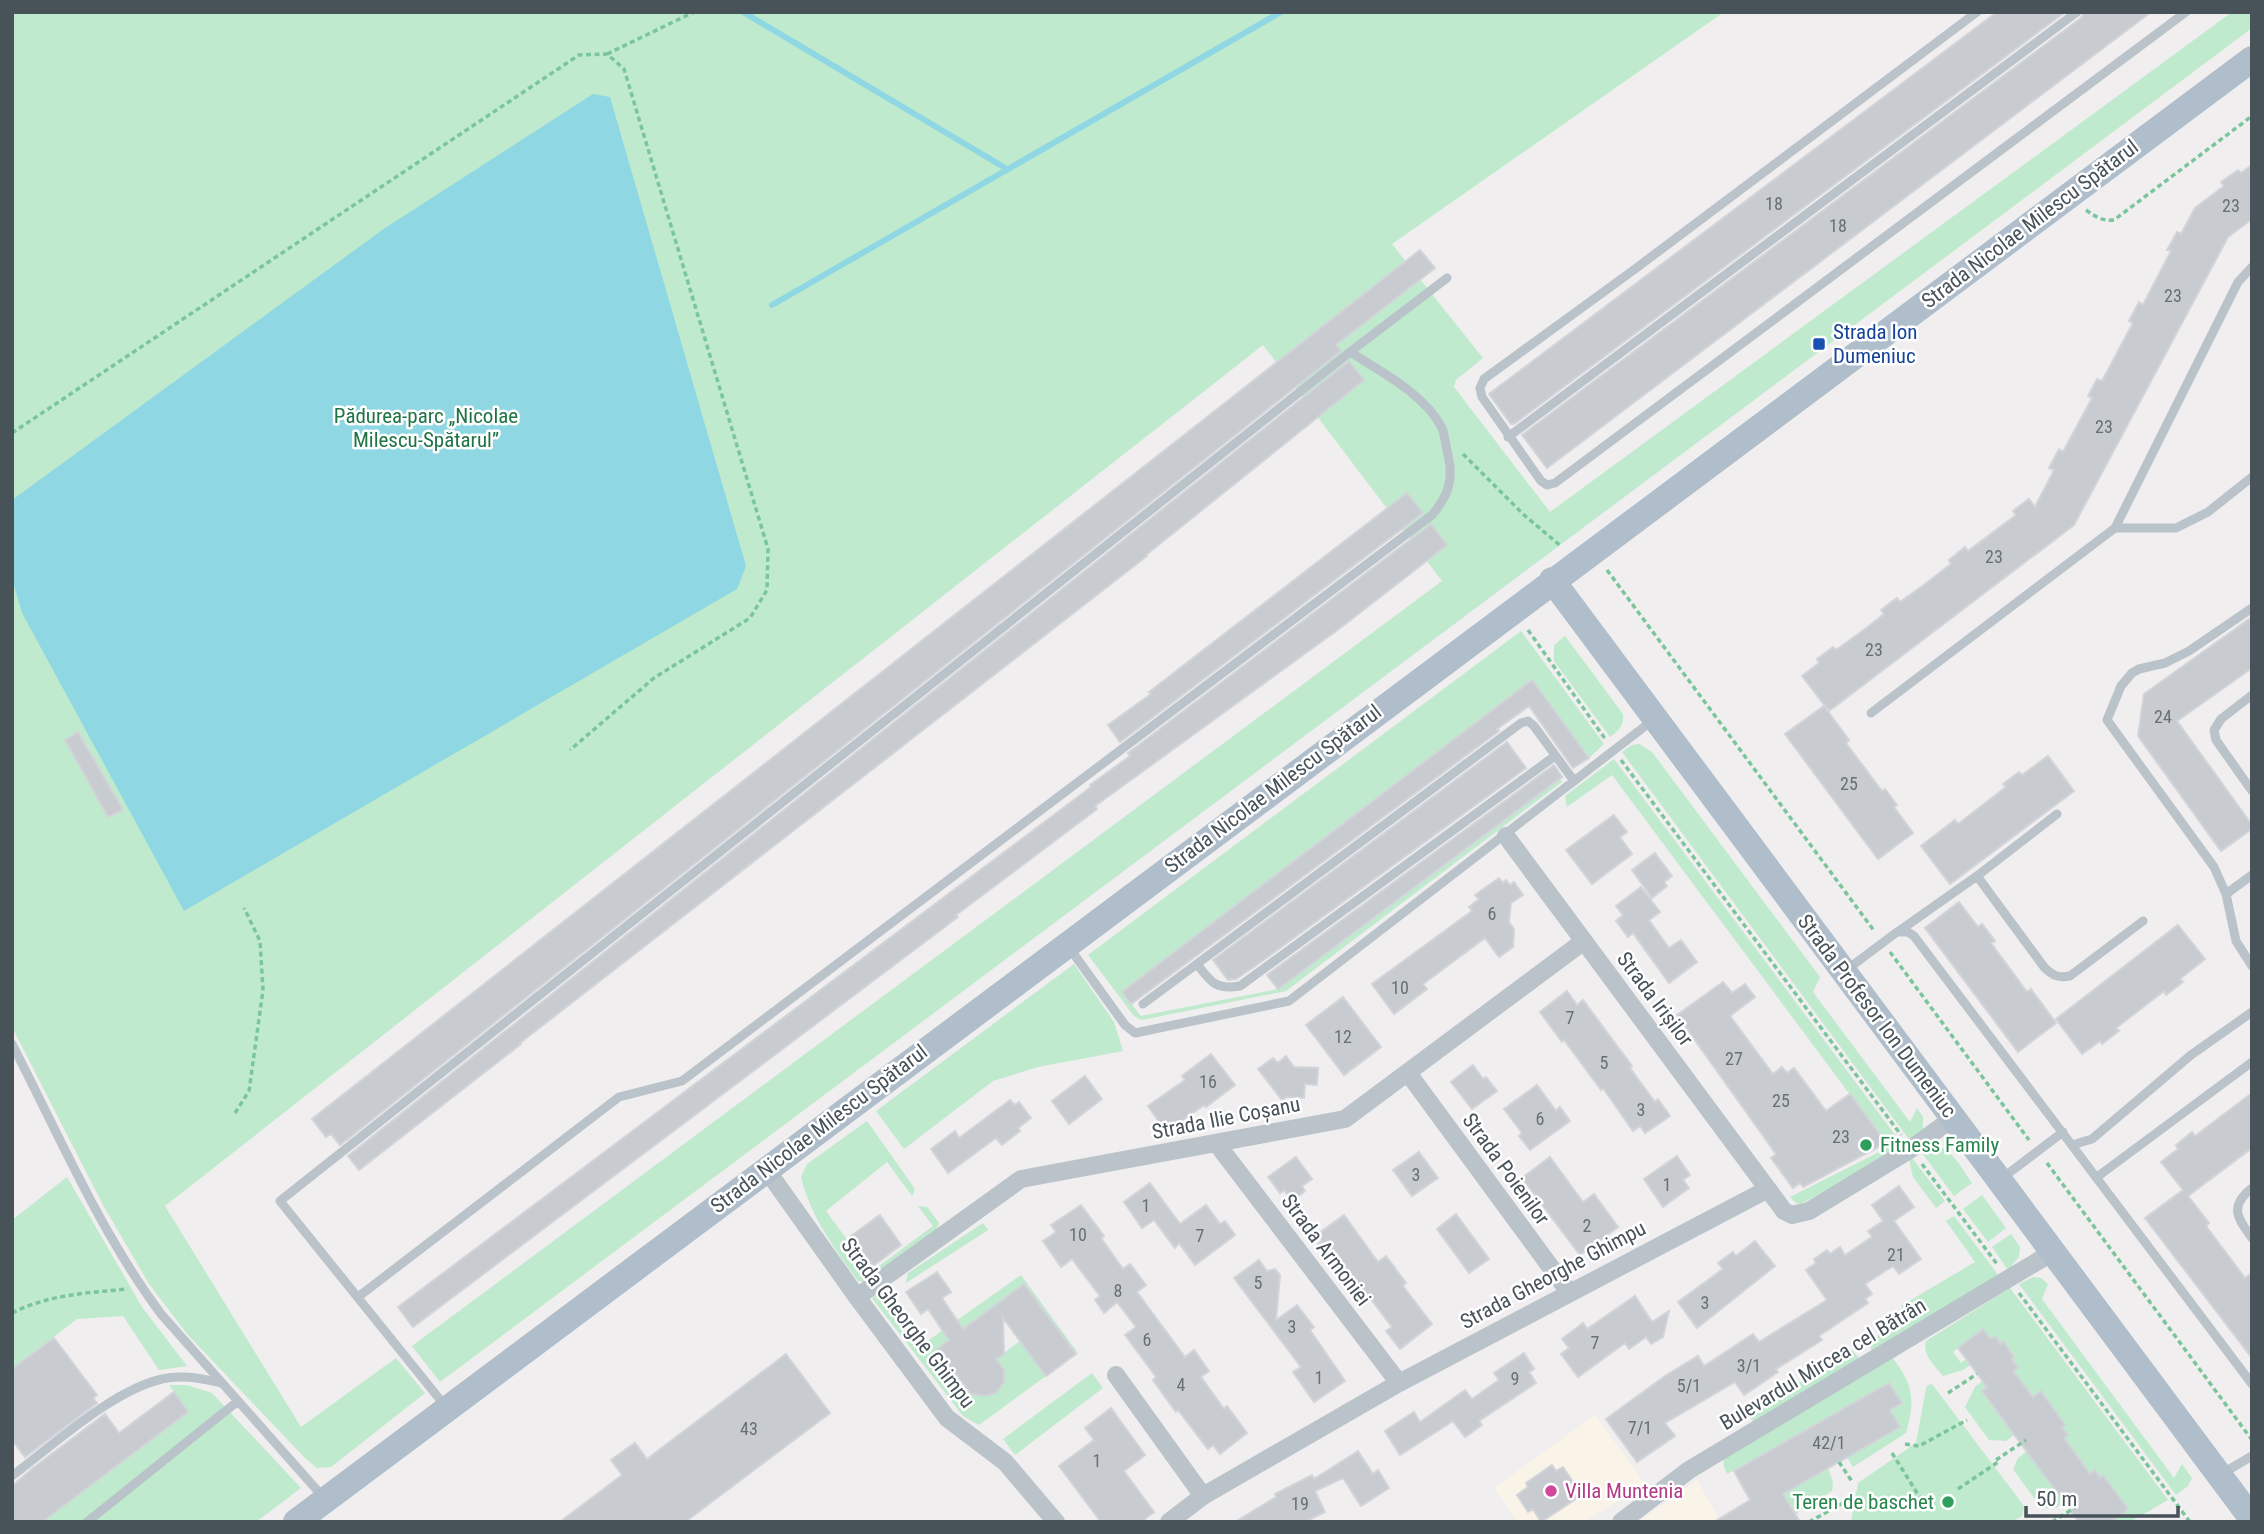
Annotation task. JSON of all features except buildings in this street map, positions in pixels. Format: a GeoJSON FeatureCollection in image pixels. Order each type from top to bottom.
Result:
{"type":"FeatureCollection","features":[{"type":"Feature","properties":{"kind":"main road","name":"Strada Nicolae Milescu Spătarul"},"geometry":{"type":"LineString","coordinates":[[311,1514],[447,1408],[2252,59]]}},
{"type":"Feature","properties":{"kind":"main road","name":"Strada Profesor Ion Dumeniuc"},"geometry":{"type":"LineString","coordinates":[[1552,580],[2252,1519]]}},
{"type":"Feature","properties":{"kind":"street","name":"Strada Irișilor"},"geometry":{"type":"LineString","coordinates":[[1506,836],[1768,1189]]}},
{"type":"Feature","properties":{"kind":"street","name":"Strada Ilie Coșanu"},"geometry":{"type":"LineString","coordinates":[[857,1297],[1021,1179],[1345,1119],[1584,941]]}},
{"type":"Feature","properties":{"kind":"street","name":"Strada Poienilor"},"geometry":{"type":"LineString","coordinates":[[1408,1073],[1569,1292]]}},
{"type":"Feature","properties":{"kind":"street"},"geometry":{"type":"LineString","coordinates":[[1768,1189],[1784,1210],[1792,1215],[1801,1214],[1911,1149],[1954,1118]]}},
{"type":"Feature","properties":{"kind":"street","name":"Strada Armoniei"},"geometry":{"type":"LineString","coordinates":[[1217,1144],[1399,1383]]}},
{"type":"Feature","properties":{"kind":"street","name":"Strada Gheorghe Ghimpu"},"geometry":{"type":"LineString","coordinates":[[766,1169],[947,1418],[1005,1462],[1056,1522]]}},
{"type":"Feature","properties":{"kind":"street","name":"Strada Gheorghe Ghimpu"},"geometry":{"type":"LineString","coordinates":[[1169,1522],[1203,1496],[1399,1383],[1768,1189]]}},
{"type":"Feature","properties":{"kind":"street","name":"Bulevardul Mircea cel Bătrân"},"geometry":{"type":"LineString","coordinates":[[1621,1522],[1689,1470],[2053,1252]]}},
{"type":"Feature","properties":{"kind":"street"},"geometry":{"type":"LineString","coordinates":[[1116,1376],[1203,1496]]}},
{"type":"Feature","properties":{"kind":"lane"},"geometry":{"type":"LineString","coordinates":[[1977,12],[1485,379],[1480,388],[1482,397],[1541,481],[1547,485],[1555,483],[2186,12]]}},
{"type":"Feature","properties":{"kind":"lane"},"geometry":{"type":"LineString","coordinates":[[1508,437],[2077,12]]}},
{"type":"Feature","properties":{"kind":"lane"},"geometry":{"type":"LineString","coordinates":[[1871,713],[2115,528],[2238,282],[2252,267]]}},
{"type":"Feature","properties":{"kind":"lane"},"geometry":{"type":"LineString","coordinates":[[447,1408],[280,1201],[1350,352],[1447,278]]}},
{"type":"Feature","properties":{"kind":"lane"},"geometry":{"type":"LineString","coordinates":[[358,1297],[619,1097],[682,1081],[1432,515],[1445,499],[1449,484],[1449,460],[1442,428],[1420,400],[1350,352]]}},
{"type":"Feature","properties":{"kind":"lane"},"geometry":{"type":"LineString","coordinates":[[2115,528],[2176,528],[2208,512],[2252,477]]}},
{"type":"Feature","properties":{"kind":"lane"},"geometry":{"type":"LineString","coordinates":[[2252,608],[2189,651],[2165,663],[2133,673],[2121,686],[2107,719],[2214,867],[2226,894],[2236,941],[2252,966]]}},
{"type":"Feature","properties":{"kind":"lane"},"geometry":{"type":"LineString","coordinates":[[2252,695],[2221,719],[2214,730],[2216,740],[2252,791]]}},
{"type":"Feature","properties":{"kind":"lane"},"geometry":{"type":"LineString","coordinates":[[1066,944],[1125,1025],[1135,1034],[1289,1002],[1655,719]]}},
{"type":"Feature","properties":{"kind":"lane"},"geometry":{"type":"LineString","coordinates":[[1143,1004],[1521,723],[1528,721],[1534,726],[1574,781]]}},
{"type":"Feature","properties":{"kind":"lane"},"geometry":{"type":"LineString","coordinates":[[1197,964],[1213,984],[1226,988],[1240,986],[1555,756]]}},
{"type":"Feature","properties":{"kind":"lane"},"geometry":{"type":"LineString","coordinates":[[1844,972],[1977,876],[2057,814]]}},
{"type":"Feature","properties":{"kind":"lane"},"geometry":{"type":"LineString","coordinates":[[2226,894],[2252,875]]}},
{"type":"Feature","properties":{"kind":"lane"},"geometry":{"type":"LineString","coordinates":[[1977,876],[2044,967],[2060,978],[2070,976],[2143,921]]}},
{"type":"Feature","properties":{"kind":"lane"},"geometry":{"type":"LineString","coordinates":[[1897,932],[1908,932],[1923,947],[2252,1384]]}},
{"type":"Feature","properties":{"kind":"lane"},"geometry":{"type":"LineString","coordinates":[[2072,1145],[2092,1139],[2190,1055],[2252,1012]]}},
{"type":"Feature","properties":{"kind":"lane"},"geometry":{"type":"LineString","coordinates":[[12,1044],[104,1224],[141,1287],[161,1314],[238,1401],[311,1514]]}},
{"type":"Feature","properties":{"kind":"lane"},"geometry":{"type":"LineString","coordinates":[[2097,1177],[2252,1062]]}},
{"type":"Feature","properties":{"kind":"lane"},"geometry":{"type":"LineString","coordinates":[[1999,1180],[2063,1132]]}},
{"type":"Feature","properties":{"kind":"lane"},"geometry":{"type":"LineString","coordinates":[[2252,1188],[2240,1199],[2237,1209],[2238,1220],[2252,1238]]}},
{"type":"Feature","properties":{"kind":"lane"},"geometry":{"type":"LineString","coordinates":[[12,1476],[132,1389],[163,1378],[188,1377],[222,1383]]}},
{"type":"Feature","properties":{"kind":"lane"},"geometry":{"type":"LineString","coordinates":[[86,1522],[238,1401]]}},
{"type":"Feature","properties":{"kind":"lane"},"geometry":{"type":"LineString","coordinates":[[2220,1476],[2252,1456]]}},
{"type":"Feature","properties":{"kind":"path"},"geometry":{"type":"LineString","coordinates":[[12,433],[579,55],[607,54],[694,12]]}},
{"type":"Feature","properties":{"kind":"path"},"geometry":{"type":"LineString","coordinates":[[570,750],[654,678],[750,618],[767,590],[768,549],[748,482],[624,69],[607,54]]}},
{"type":"Feature","properties":{"kind":"path"},"geometry":{"type":"LineString","coordinates":[[2068,196],[2097,218],[2114,219],[2252,116]]}},
{"type":"Feature","properties":{"kind":"path"},"geometry":{"type":"LineString","coordinates":[[1442,428],[1478,471],[1523,514],[1585,556],[1883,942],[2252,1440]]}},
{"type":"Feature","properties":{"kind":"path"},"geometry":{"type":"LineString","coordinates":[[1528,630],[1614,751],[2190,1522]]}},
{"type":"Feature","properties":{"kind":"path"},"geometry":{"type":"LineString","coordinates":[[235,1113],[249,1091],[263,990],[260,941],[244,908]]}},
{"type":"Feature","properties":{"kind":"path"},"geometry":{"type":"LineString","coordinates":[[12,1313],[55,1297],[141,1287]]}},
{"type":"Feature","properties":{"kind":"path"},"geometry":{"type":"LineString","coordinates":[[1948,1393],[1978,1374]]}},
{"type":"Feature","properties":{"kind":"path"},"geometry":{"type":"LineString","coordinates":[[1905,1444],[1919,1446],[1968,1420]]}},
{"type":"Feature","properties":{"kind":"path"},"geometry":{"type":"LineString","coordinates":[[1958,1489],[2026,1440]]}},
{"type":"Feature","properties":{"kind":"path"},"geometry":{"type":"LineString","coordinates":[[1892,1453],[1924,1504]]}},
{"type":"Feature","properties":{"kind":"path"},"geometry":{"type":"LineString","coordinates":[[1839,1462],[1853,1483]]}},
{"type":"Feature","properties":{"kind":"path"},"geometry":{"type":"LineString","coordinates":[[1809,1522],[1843,1503]]}},
{"type":"Feature","properties":{"kind":"path"},"geometry":{"type":"LineString","coordinates":[[2052,1522],[2076,1507]]}},
{"type":"Feature","properties":{"kind":"shaded area"},"geometry":{"type":"Polygon","coordinates":[[[1595,1415],[1645,1484],[1584,1522],[1518,1522],[1494,1488],[1595,1415]]]}},
{"type":"Feature","properties":{"kind":"shaded area"},"geometry":{"type":"Polygon","coordinates":[[[1697,1480],[1721,1522],[1639,1522],[1697,1480]]]}},
{"type":"Feature","properties":{"kind":"green space","name":"Pădurea-parc „Nicolae Milescu-Spătarul”"},"geometry":{"type":"Polygon","coordinates":[[[12,12],[1724,12],[1392,244],[1483,358],[1456,380],[1454,387],[1550,512],[2232,12],[2252,12],[2252,28],[440,1382],[412,1346],[1442,581],[1263,345],[165,1206],[301,1427],[396,1358],[425,1393],[331,1467],[317,1468],[188,1335],[149,1284],[103,1205],[12,1027],[12,12]]]}},
{"type":"Feature","properties":{"kind":"green space"},"geometry":{"type":"Polygon","coordinates":[[[1521,631],[1604,744],[1589,758],[1531,681],[1122,992],[1141,1016],[1278,989],[1560,779],[1562,782],[1286,991],[1141,1020],[1134,1016],[1088,955],[1521,631]]]}},
{"type":"Feature","properties":{"kind":"green space"},"geometry":{"type":"Polygon","coordinates":[[[1565,636],[1623,714],[1623,722],[1610,737],[1554,661],[1554,645],[1565,636]]]}},
{"type":"Feature","properties":{"kind":"green space"},"geometry":{"type":"Polygon","coordinates":[[[1639,744],[1652,752],[1820,977],[1813,992],[1910,1122],[1917,1108],[1923,1117],[1923,1129],[1911,1142],[1622,752],[1639,744]]]}},
{"type":"Feature","properties":{"kind":"green space"},"geometry":{"type":"Polygon","coordinates":[[[1614,759],[1904,1147],[1801,1204],[1790,1197],[1889,1147],[1612,775],[1567,807],[1565,796],[1614,759]]]}},
{"type":"Feature","properties":{"kind":"green space"},"geometry":{"type":"Polygon","coordinates":[[[1074,964],[1114,1022],[1123,1051],[1038,1067],[993,1081],[904,1149],[876,1111],[1074,964]]]}},
{"type":"Feature","properties":{"kind":"green space"},"geometry":{"type":"Polygon","coordinates":[[[867,1121],[915,1189],[912,1196],[887,1162],[826,1211],[871,1272],[933,1226],[918,1206],[927,1207],[939,1223],[936,1230],[866,1282],[858,1281],[824,1232],[801,1177],[807,1164],[867,1121]]]}},
{"type":"Feature","properties":{"kind":"green space"},"geometry":{"type":"Polygon","coordinates":[[[1932,1145],[1945,1149],[1972,1183],[1954,1196],[1922,1153],[1932,1145]]]}},
{"type":"Feature","properties":{"kind":"green space"},"geometry":{"type":"Polygon","coordinates":[[[1912,1158],[1945,1201],[1936,1208],[1913,1177],[1909,1160],[1912,1158]]]}},
{"type":"Feature","properties":{"kind":"green space"},"geometry":{"type":"Polygon","coordinates":[[[67,1177],[142,1307],[187,1366],[159,1370],[123,1316],[77,1319],[12,1369],[12,1220],[67,1177]]]}},
{"type":"Feature","properties":{"kind":"green space"},"geometry":{"type":"Polygon","coordinates":[[[1982,1195],[2006,1228],[1988,1242],[1963,1209],[1982,1195]]]}},
{"type":"Feature","properties":{"kind":"green space"},"geometry":{"type":"Polygon","coordinates":[[[1954,1216],[1999,1276],[1873,1352],[1867,1342],[1908,1318],[1901,1306],[1975,1262],[1946,1221],[1954,1216]]]}},
{"type":"Feature","properties":{"kind":"green space"},"geometry":{"type":"Polygon","coordinates":[[[983,1223],[988,1230],[906,1283],[908,1273],[983,1223]]]}},
{"type":"Feature","properties":{"kind":"green space"},"geometry":{"type":"Polygon","coordinates":[[[2011,1234],[2020,1247],[2019,1257],[2008,1270],[1992,1247],[2011,1234]]]}},
{"type":"Feature","properties":{"kind":"green space"},"geometry":{"type":"Polygon","coordinates":[[[1021,1275],[1078,1353],[1076,1354],[1024,1285],[937,1349],[971,1394],[984,1396],[996,1393],[996,1359],[1020,1341],[1046,1376],[979,1425],[963,1416],[872,1298],[887,1287],[894,1291],[888,1297],[922,1345],[1021,1275]]]}},
{"type":"Feature","properties":{"kind":"green space"},"geometry":{"type":"Polygon","coordinates":[[[2033,1277],[2041,1278],[2048,1284],[2042,1299],[2174,1478],[2182,1464],[2192,1478],[2188,1486],[2176,1495],[2019,1284],[2033,1277]]]}},
{"type":"Feature","properties":{"kind":"green space"},"geometry":{"type":"Polygon","coordinates":[[[2010,1288],[2168,1500],[2130,1522],[2112,1522],[2128,1509],[2103,1476],[2100,1478],[2095,1471],[2090,1474],[2064,1438],[2068,1435],[2062,1427],[2065,1424],[2041,1392],[2033,1397],[2013,1371],[2018,1367],[2012,1359],[2014,1356],[2004,1342],[2001,1344],[1995,1336],[1990,1339],[1982,1330],[1953,1352],[1961,1363],[1970,1356],[1975,1362],[1963,1370],[1943,1376],[1933,1364],[1926,1351],[1926,1341],[2010,1288]]]}},
{"type":"Feature","properties":{"kind":"green space"},"geometry":{"type":"Polygon","coordinates":[[[1852,1350],[1860,1359],[1753,1422],[1748,1414],[1852,1350]]]}},
{"type":"Feature","properties":{"kind":"green space"},"geometry":{"type":"Polygon","coordinates":[[[1891,1356],[1904,1375],[1910,1392],[1911,1410],[1906,1433],[1853,1467],[1847,1457],[1900,1427],[1890,1410],[1901,1403],[1889,1383],[1727,1474],[1723,1464],[1725,1456],[1891,1356]]]}},
{"type":"Feature","properties":{"kind":"green space"},"geometry":{"type":"Polygon","coordinates":[[[1092,1373],[1103,1388],[1015,1455],[1003,1439],[1092,1373]]]}},
{"type":"Feature","properties":{"kind":"green space"},"geometry":{"type":"Polygon","coordinates":[[[1986,1378],[1991,1384],[1982,1391],[1990,1403],[1994,1401],[2002,1419],[2014,1435],[2006,1441],[1989,1440],[1965,1407],[1975,1387],[1986,1378]]]}},
{"type":"Feature","properties":{"kind":"green space"},"geometry":{"type":"Polygon","coordinates":[[[1932,1384],[2024,1506],[2022,1516],[2011,1522],[1851,1522],[1858,1483],[1916,1443],[1926,1388],[1932,1384]]]}},
{"type":"Feature","properties":{"kind":"green space"},"geometry":{"type":"Polygon","coordinates":[[[169,1385],[187,1385],[212,1393],[301,1488],[256,1522],[42,1522],[188,1412],[169,1385]]]}},
{"type":"Feature","properties":{"kind":"green space"},"geometry":{"type":"Polygon","coordinates":[[[2027,1451],[2064,1502],[2056,1508],[2041,1508],[2013,1469],[2018,1458],[2027,1451]]]}},
{"type":"Feature","properties":{"kind":"green space"},"geometry":{"type":"Polygon","coordinates":[[[1828,1468],[1833,1482],[1832,1491],[1796,1514],[1783,1494],[1828,1468]]]}},
{"type":"Feature","properties":{"kind":"water"},"geometry":{"type":"Polygon","coordinates":[[[593,94],[610,97],[746,566],[737,589],[184,911],[22,613],[12,579],[12,500],[385,228],[593,94]]]}},
{"type":"Feature","properties":{"kind":"waterway"},"geometry":{"type":"LineString","coordinates":[[743,12],[1007,169]]}},
{"type":"Feature","properties":{"kind":"waterway"},"geometry":{"type":"LineString","coordinates":[[772,305],[1281,12]]}},
{"type":"Feature","properties":{"kind":"place","name":"Strada Ion Dumeniuc"},"geometry":{"type":"Point","coordinates":[1819,344]}},
{"type":"Feature","properties":{"kind":"place","name":"Fitness Family"},"geometry":{"type":"Point","coordinates":[1866,1145]}},
{"type":"Feature","properties":{"kind":"place","name":"Villa Muntenia"},"geometry":{"type":"Point","coordinates":[1551,1491]}},
{"type":"Feature","properties":{"kind":"place","name":"Teren de baschet"},"geometry":{"type":"Point","coordinates":[1948,1502]}}]}
